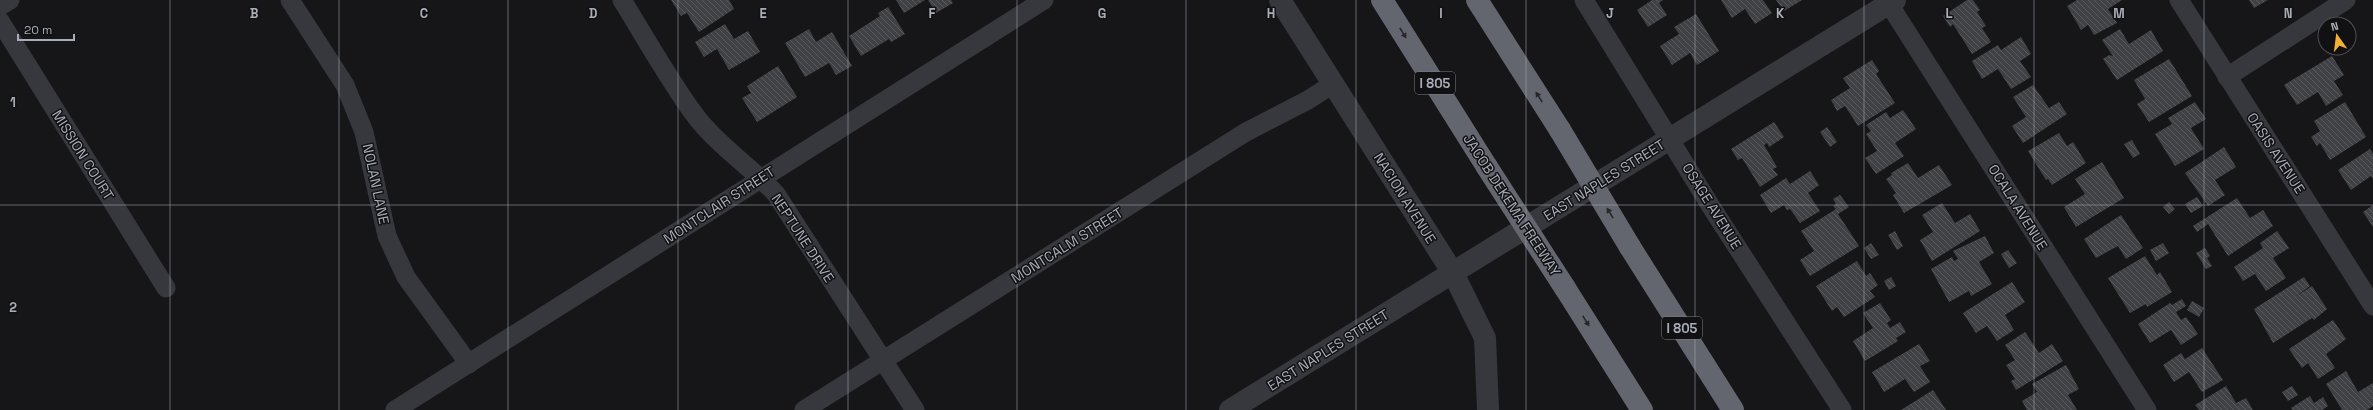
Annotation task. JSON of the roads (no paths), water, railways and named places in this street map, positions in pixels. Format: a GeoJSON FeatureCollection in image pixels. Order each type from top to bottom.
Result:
{"type":"FeatureCollection","features":[{"type":"Feature","properties":{"kind":"highway","name":"JACOB DEKEMA FREEWAY"},"geometry":{"type":"LineString","coordinates":[[1382,0],[1642,410]]}},
{"type":"Feature","properties":{"kind":"highway","name":"I 805"},"geometry":{"type":"LineString","coordinates":[[1478,0],[1560,130],[1630,247],[1733,410]]}},
{"type":"Feature","properties":{"kind":"highway"},"geometry":{"type":"LineString","coordinates":[[1630,247],[1728,410]]}},
{"type":"Feature","properties":{"kind":"street"},"geometry":{"type":"LineString","coordinates":[[0,6],[10,0]]}},
{"type":"Feature","properties":{"kind":"street","name":"NOLAN LANE"},"geometry":{"type":"LineString","coordinates":[[290,0],[345,85],[366,138],[388,236],[406,278],[469,364]]}},
{"type":"Feature","properties":{"kind":"street","name":"NEPTUNE DRIVE"},"geometry":{"type":"LineString","coordinates":[[622,0],[695,115],[735,157],[761,178],[777,196],[915,410]]}},
{"type":"Feature","properties":{"kind":"street","name":"MONTCLAIR STREET"},"geometry":{"type":"LineString","coordinates":[[395,410],[1044,0]]}},
{"type":"Feature","properties":{"kind":"street","name":"NACION AVENUE"},"geometry":{"type":"LineString","coordinates":[[1280,0],[1453,273],[1485,338],[1488,410]]}},
{"type":"Feature","properties":{"kind":"street","name":"OSAGE AVENUE"},"geometry":{"type":"LineString","coordinates":[[1584,0],[1671,138],[1710,205],[1842,410]]}},
{"type":"Feature","properties":{"kind":"street","name":"OASIS AVENUE"},"geometry":{"type":"LineString","coordinates":[[2179,0],[2373,306]]}},
{"type":"Feature","properties":{"kind":"street"},"geometry":{"type":"LineString","coordinates":[[2228,77],[2346,0]]}},
{"type":"Feature","properties":{"kind":"street","name":"EAST NAPLES STREET"},"geometry":{"type":"LineString","coordinates":[[1230,410],[1892,2]]}},
{"type":"Feature","properties":{"kind":"street","name":"OCALA AVENUE"},"geometry":{"type":"LineString","coordinates":[[1892,2],[2147,410]]}},
{"type":"Feature","properties":{"kind":"street","name":"MISSION COURT"},"geometry":{"type":"LineString","coordinates":[[0,21],[166,288]]}},
{"type":"Feature","properties":{"kind":"street","name":"MONTCALM STREET"},"geometry":{"type":"LineString","coordinates":[[804,410],[1246,132],[1308,100],[1333,84]]}}]}
